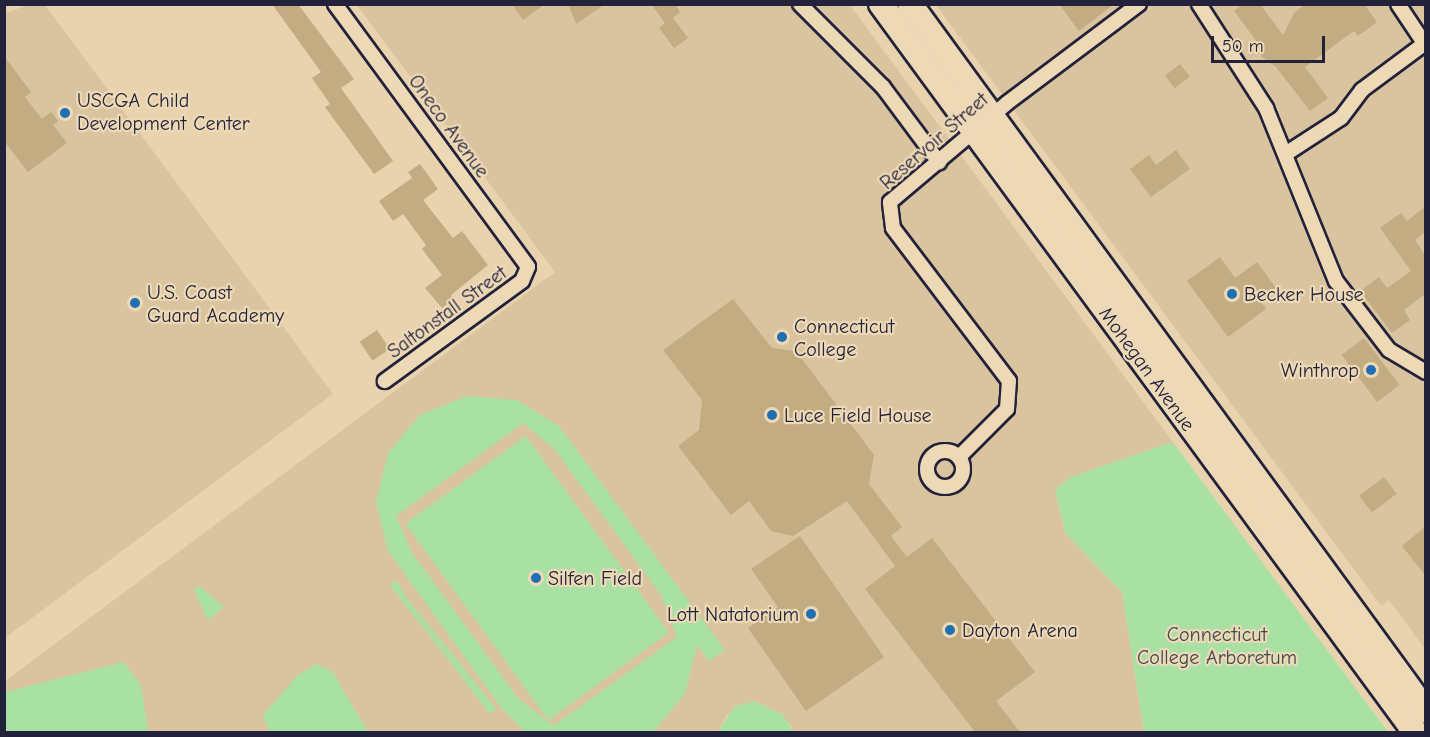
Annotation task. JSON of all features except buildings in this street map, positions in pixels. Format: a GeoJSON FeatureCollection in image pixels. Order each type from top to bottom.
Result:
{"type":"FeatureCollection","features":[{"type":"Feature","properties":{"kind":"highway","name":"Mohegan Avenue"},"geometry":{"type":"LineString","coordinates":[[881,4],[973,134],[1415,732]]}},
{"type":"Feature","properties":{"kind":"highway","name":"Mohegan Avenue"},"geometry":{"type":"LineString","coordinates":[[910,4],[1425,711]]}},
{"type":"Feature","properties":{"kind":"street","name":"Oneco Avenue"},"geometry":{"type":"LineString","coordinates":[[335,4],[528,271]]}},
{"type":"Feature","properties":{"kind":"street"},"geometry":{"type":"LineString","coordinates":[[800,4],[884,87],[939,162]]}},
{"type":"Feature","properties":{"kind":"street","name":"Reservoir Street"},"geometry":{"type":"LineString","coordinates":[[959,457],[1006,409],[1010,384],[889,219],[894,197],[973,134],[991,116],[1139,4]]}},
{"type":"Feature","properties":{"kind":"street"},"geometry":{"type":"LineString","coordinates":[[1199,4],[1254,86],[1287,153],[1336,280],[1389,351],[1425,372]]}},
{"type":"Feature","properties":{"kind":"street"},"geometry":{"type":"LineString","coordinates":[[1287,153],[1341,118],[1362,90],[1425,45],[1398,4]]}},
{"type":"Feature","properties":{"kind":"street","name":"Saltonstall Street"},"geometry":{"type":"LineString","coordinates":[[385,381],[522,280],[528,271]]}},
{"type":"Feature","properties":{"kind":"shaded area","name":"U.S. Coast Guard Academy"},"geometry":{"type":"Polygon","coordinates":[[[29,5],[45,5],[333,394],[5,638],[5,13],[29,5]]]}},
{"type":"Feature","properties":{"kind":"shaded area","name":"Connecticut College"},"geometry":{"type":"Polygon","coordinates":[[[357,5],[850,5],[1175,445],[1169,443],[1071,477],[1057,501],[1066,534],[1122,592],[1144,732],[794,732],[790,723],[727,715],[718,732],[5,732],[5,681],[555,272],[357,5]]]}},
{"type":"Feature","properties":{"kind":"shaded area"},"geometry":{"type":"Polygon","coordinates":[[[936,5],[1425,5],[1425,649],[1389,600],[1381,606],[936,5]]]}},
{"type":"Feature","properties":{"kind":"green space"},"geometry":{"type":"Polygon","coordinates":[[[467,396],[517,400],[559,426],[725,650],[709,661],[697,645],[685,694],[653,732],[525,732],[502,709],[388,551],[376,502],[388,453],[420,415],[467,396]],[[523,423],[396,516],[412,553],[518,698],[553,726],[677,637],[661,595],[555,450],[523,423]]]}},
{"type":"Feature","properties":{"kind":"green space","name":"Silfen Field"},"geometry":{"type":"Polygon","coordinates":[[[526,436],[669,633],[548,720],[405,524],[526,436]]]}},
{"type":"Feature","properties":{"kind":"green space","name":"Connecticut College Arboretum"},"geometry":{"type":"Polygon","coordinates":[[[1169,443],[1175,445],[1388,732],[1144,732],[1122,592],[1066,534],[1055,490],[1071,477],[1169,443]]]}},
{"type":"Feature","properties":{"kind":"green space"},"geometry":{"type":"Polygon","coordinates":[[[396,580],[407,599],[477,696],[409,599],[496,709],[490,714],[390,585],[396,580]]]}},
{"type":"Feature","properties":{"kind":"green space"},"geometry":{"type":"Polygon","coordinates":[[[199,586],[224,607],[208,620],[194,590],[199,586]]]}},
{"type":"Feature","properties":{"kind":"green space"},"geometry":{"type":"Polygon","coordinates":[[[124,662],[141,685],[148,732],[5,732],[5,692],[124,662]]]}},
{"type":"Feature","properties":{"kind":"green space"},"geometry":{"type":"Polygon","coordinates":[[[317,664],[332,671],[368,732],[269,732],[263,715],[298,675],[317,664]]]}},
{"type":"Feature","properties":{"kind":"green space"},"geometry":{"type":"Polygon","coordinates":[[[754,701],[783,715],[794,732],[718,732],[734,707],[754,701]]]}},
{"type":"Feature","properties":{"kind":"place","name":"USCGA Child Development Center"},"geometry":{"type":"Point","coordinates":[65,113]}},
{"type":"Feature","properties":{"kind":"place","name":"Becker House"},"geometry":{"type":"Point","coordinates":[1232,294]}},
{"type":"Feature","properties":{"kind":"place","name":"U.S. Coast Guard Academy"},"geometry":{"type":"Point","coordinates":[135,303]}},
{"type":"Feature","properties":{"kind":"place","name":"Connecticut College"},"geometry":{"type":"Point","coordinates":[782,337]}},
{"type":"Feature","properties":{"kind":"place","name":"Winthrop"},"geometry":{"type":"Point","coordinates":[1371,370]}},
{"type":"Feature","properties":{"kind":"place","name":"Luce Field House"},"geometry":{"type":"Point","coordinates":[772,415]}},
{"type":"Feature","properties":{"kind":"place","name":"Silfen Field"},"geometry":{"type":"Point","coordinates":[536,578]}},
{"type":"Feature","properties":{"kind":"place","name":"Lott Natatorium"},"geometry":{"type":"Point","coordinates":[811,614]}},
{"type":"Feature","properties":{"kind":"place","name":"Dayton Arena"},"geometry":{"type":"Point","coordinates":[950,630]}}]}
